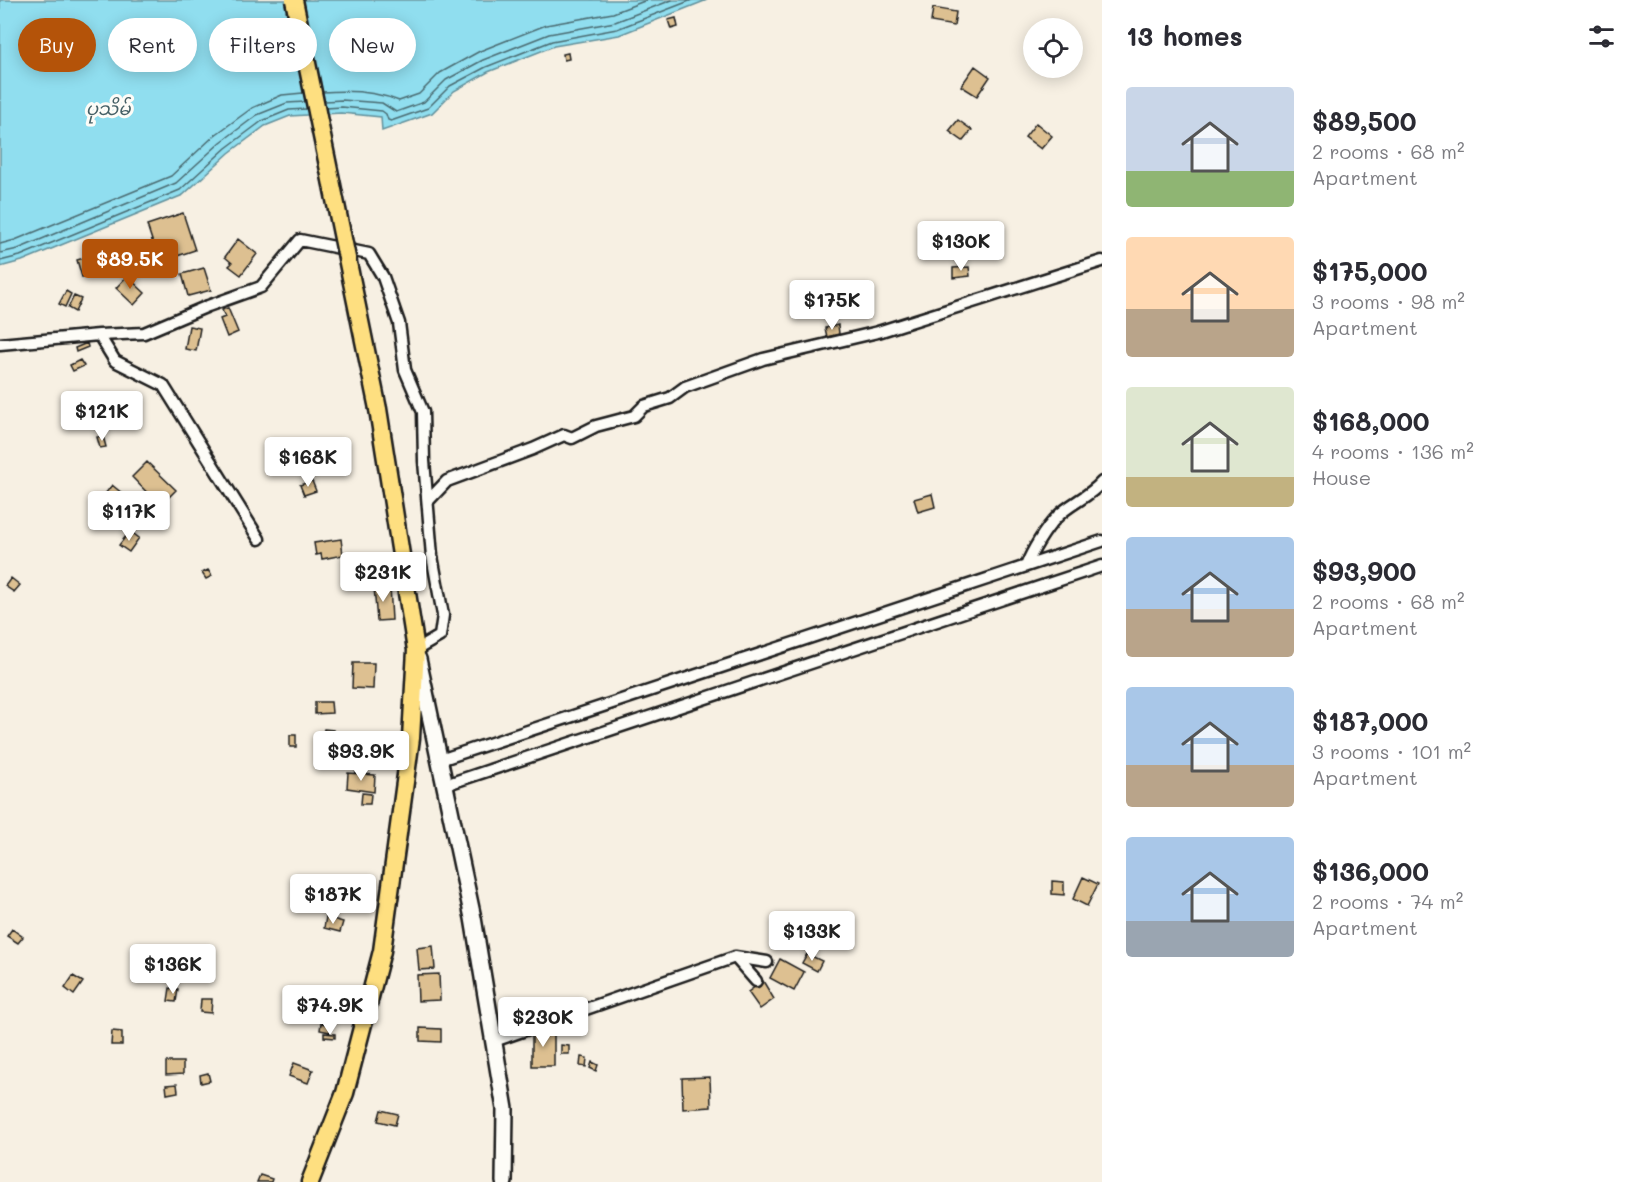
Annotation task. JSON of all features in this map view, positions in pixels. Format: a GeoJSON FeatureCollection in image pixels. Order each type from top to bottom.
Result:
{"type":"FeatureCollection","features":[{"type":"Feature","properties":{"kind":"highway"},"geometry":{"type":"LineString","coordinates":[[294,0],[378,409],[417,650],[411,738],[382,951],[345,1093],[310,1182]]}},
{"type":"Feature","properties":{"kind":"main road"},"geometry":{"type":"LineString","coordinates":[[417,650],[473,918],[494,1041],[505,1109],[504,1182]]}},
{"type":"Feature","properties":{"kind":"street"},"geometry":{"type":"LineString","coordinates":[[0,344],[144,333],[208,306],[261,288],[300,240],[369,254],[383,277],[399,323],[405,370],[423,412],[432,556],[443,615],[440,636],[417,650]]}},
{"type":"Feature","properties":{"kind":"street"},"geometry":{"type":"LineString","coordinates":[[428,501],[447,481],[564,435],[572,438],[596,426],[634,416],[644,406],[670,398],[685,387],[763,358],[878,332],[1102,261]]}},
{"type":"Feature","properties":{"kind":"street"},"geometry":{"type":"LineString","coordinates":[[99,335],[115,361],[163,385],[259,539]]}},
{"type":"Feature","properties":{"kind":"street"},"geometry":{"type":"LineString","coordinates":[[1026,566],[1032,552],[1057,516],[1079,502],[1102,482]]}},
{"type":"Feature","properties":{"kind":"street"},"geometry":{"type":"LineString","coordinates":[[440,760],[1102,541]]}},
{"type":"Feature","properties":{"kind":"street"},"geometry":{"type":"LineString","coordinates":[[445,785],[1102,566]]}},
{"type":"Feature","properties":{"kind":"street"},"geometry":{"type":"LineString","coordinates":[[494,1041],[735,957],[767,962]]}},
{"type":"Feature","properties":{"kind":"street"},"geometry":{"type":"LineString","coordinates":[[735,957],[756,981]]}},
{"type":"Feature","properties":{"kind":"water","name":"ပုသိမ်"},"geometry":{"type":"Polygon","coordinates":[[[0,0],[707,0],[619,35],[554,46],[488,72],[454,91],[432,113],[382,131],[381,117],[341,113],[290,116],[265,126],[229,153],[183,195],[22,261],[0,267],[0,0]]]}},
{"type":"Feature","properties":{"kind":"building"},"geometry":{"type":"Polygon","coordinates":[[[933,8],[956,12],[954,26],[931,22],[933,8]]]}},
{"type":"Feature","properties":{"kind":"building"},"geometry":{"type":"Polygon","coordinates":[[[676,18],[678,27],[671,29],[668,20],[676,18]]]}},
{"type":"Feature","properties":{"kind":"building"},"geometry":{"type":"Polygon","coordinates":[[[568,53],[569,59],[564,60],[563,54],[568,53]]]}},
{"type":"Feature","properties":{"kind":"building"},"geometry":{"type":"Polygon","coordinates":[[[975,66],[990,77],[977,96],[961,86],[975,66]]]}},
{"type":"Feature","properties":{"kind":"building"},"geometry":{"type":"Polygon","coordinates":[[[958,120],[972,130],[963,141],[949,131],[958,120]]]}},
{"type":"Feature","properties":{"kind":"building"},"geometry":{"type":"Polygon","coordinates":[[[1036,123],[1052,136],[1041,149],[1025,137],[1036,123]]]}},
{"type":"Feature","properties":{"kind":"building"},"geometry":{"type":"Polygon","coordinates":[[[183,213],[195,250],[159,262],[147,225],[183,213]]]}},
{"type":"Feature","properties":{"kind":"building"},"geometry":{"type":"Polygon","coordinates":[[[238,239],[257,254],[241,275],[229,266],[232,263],[225,257],[238,239]]]}},
{"type":"Feature","properties":{"kind":"building"},"geometry":{"type":"Polygon","coordinates":[[[91,256],[96,273],[82,277],[77,260],[91,256]]]}},
{"type":"Feature","properties":{"kind":"building"},"geometry":{"type":"Polygon","coordinates":[[[969,267],[970,276],[953,278],[953,268],[969,267]]]}},
{"type":"Feature","properties":{"kind":"building"},"geometry":{"type":"Polygon","coordinates":[[[204,268],[211,290],[188,296],[182,274],[204,268]]]}},
{"type":"Feature","properties":{"kind":"building"},"geometry":{"type":"Polygon","coordinates":[[[127,276],[145,293],[134,305],[116,288],[127,276]]]}},
{"type":"Feature","properties":{"kind":"building"},"geometry":{"type":"Polygon","coordinates":[[[66,291],[71,294],[65,307],[59,304],[66,291]]]}},
{"type":"Feature","properties":{"kind":"building"},"geometry":{"type":"Polygon","coordinates":[[[74,296],[81,299],[75,312],[68,308],[74,296]]]}},
{"type":"Feature","properties":{"kind":"building"},"geometry":{"type":"Polygon","coordinates":[[[228,308],[238,332],[227,337],[220,319],[225,317],[222,310],[228,308]]]}},
{"type":"Feature","properties":{"kind":"building"},"geometry":{"type":"Polygon","coordinates":[[[838,325],[839,334],[827,337],[825,328],[838,325]]]}},
{"type":"Feature","properties":{"kind":"building"},"geometry":{"type":"Polygon","coordinates":[[[189,326],[200,328],[196,351],[185,349],[189,326]]]}},
{"type":"Feature","properties":{"kind":"building"},"geometry":{"type":"Polygon","coordinates":[[[87,343],[88,347],[76,352],[75,348],[87,343]]]}},
{"type":"Feature","properties":{"kind":"building"},"geometry":{"type":"Polygon","coordinates":[[[80,360],[84,366],[73,371],[70,365],[80,360]]]}},
{"type":"Feature","properties":{"kind":"building"},"geometry":{"type":"Polygon","coordinates":[[[103,436],[106,447],[100,448],[97,437],[103,436]]]}},
{"type":"Feature","properties":{"kind":"building"},"geometry":{"type":"Polygon","coordinates":[[[147,462],[176,490],[160,506],[132,477],[147,462]]]}},
{"type":"Feature","properties":{"kind":"building"},"geometry":{"type":"Polygon","coordinates":[[[312,481],[316,491],[304,495],[300,485],[312,481]]]}},
{"type":"Feature","properties":{"kind":"building"},"geometry":{"type":"Polygon","coordinates":[[[112,485],[134,503],[124,517],[101,499],[112,485]]]}},
{"type":"Feature","properties":{"kind":"building"},"geometry":{"type":"Polygon","coordinates":[[[932,494],[935,507],[918,512],[914,499],[932,494]]]}},
{"type":"Feature","properties":{"kind":"building"},"geometry":{"type":"Polygon","coordinates":[[[130,531],[139,538],[129,552],[119,545],[130,531]]]}},
{"type":"Feature","properties":{"kind":"building"},"geometry":{"type":"Polygon","coordinates":[[[341,539],[343,555],[322,559],[321,554],[316,555],[314,543],[341,539]]]}},
{"type":"Feature","properties":{"kind":"building"},"geometry":{"type":"Polygon","coordinates":[[[208,570],[212,576],[206,579],[202,573],[208,570]]]}},
{"type":"Feature","properties":{"kind":"building"},"geometry":{"type":"Polygon","coordinates":[[[11,578],[20,585],[14,592],[5,586],[11,578]]]}},
{"type":"Feature","properties":{"kind":"building"},"geometry":{"type":"Polygon","coordinates":[[[390,586],[392,620],[377,621],[374,587],[390,586]]]}},
{"type":"Feature","properties":{"kind":"building"},"geometry":{"type":"Polygon","coordinates":[[[353,663],[374,663],[373,689],[352,688],[353,663]]]}},
{"type":"Feature","properties":{"kind":"building"},"geometry":{"type":"Polygon","coordinates":[[[315,702],[331,702],[332,713],[315,714],[315,702]]]}},
{"type":"Feature","properties":{"kind":"building"},"geometry":{"type":"Polygon","coordinates":[[[324,729],[333,730],[332,739],[322,738],[324,729]]]}},
{"type":"Feature","properties":{"kind":"building"},"geometry":{"type":"Polygon","coordinates":[[[290,735],[296,735],[296,747],[290,747],[290,735]]]}},
{"type":"Feature","properties":{"kind":"building"},"geometry":{"type":"Polygon","coordinates":[[[355,742],[376,744],[375,756],[354,754],[355,742]]]}},
{"type":"Feature","properties":{"kind":"building"},"geometry":{"type":"Polygon","coordinates":[[[348,773],[375,775],[374,792],[347,788],[348,773]]]}},
{"type":"Feature","properties":{"kind":"building"},"geometry":{"type":"Polygon","coordinates":[[[362,793],[371,794],[370,804],[361,804],[362,793]]]}},
{"type":"Feature","properties":{"kind":"building"},"geometry":{"type":"Polygon","coordinates":[[[1083,877],[1098,884],[1087,906],[1073,899],[1083,877]]]}},
{"type":"Feature","properties":{"kind":"building"},"geometry":{"type":"Polygon","coordinates":[[[1052,881],[1064,882],[1064,895],[1052,894],[1052,881]]]}},
{"type":"Feature","properties":{"kind":"building"},"geometry":{"type":"Polygon","coordinates":[[[326,917],[343,922],[340,932],[324,928],[326,917]]]}},
{"type":"Feature","properties":{"kind":"building"},"geometry":{"type":"Polygon","coordinates":[[[12,929],[23,937],[18,943],[7,936],[12,929]]]}},
{"type":"Feature","properties":{"kind":"building"},"geometry":{"type":"Polygon","coordinates":[[[433,946],[435,969],[419,970],[417,948],[433,946]]]}},
{"type":"Feature","properties":{"kind":"building"},"geometry":{"type":"Polygon","coordinates":[[[807,954],[822,961],[817,971],[802,963],[807,954]]]}},
{"type":"Feature","properties":{"kind":"building"},"geometry":{"type":"Polygon","coordinates":[[[780,959],[804,972],[794,991],[770,978],[780,959]]]}},
{"type":"Feature","properties":{"kind":"building"},"geometry":{"type":"Polygon","coordinates":[[[439,974],[440,1000],[418,1001],[417,975],[439,974]]]}},
{"type":"Feature","properties":{"kind":"building"},"geometry":{"type":"Polygon","coordinates":[[[73,976],[83,982],[74,995],[65,988],[73,976]]]}},
{"type":"Feature","properties":{"kind":"building"},"geometry":{"type":"Polygon","coordinates":[[[763,981],[774,999],[760,1009],[748,992],[763,981]]]}},
{"type":"Feature","properties":{"kind":"building"},"geometry":{"type":"Polygon","coordinates":[[[170,988],[178,989],[176,1002],[168,1001],[170,988]]]}},
{"type":"Feature","properties":{"kind":"building"},"geometry":{"type":"Polygon","coordinates":[[[201,999],[212,999],[211,1013],[200,1012],[201,999]]]}},
{"type":"Feature","properties":{"kind":"building"},"geometry":{"type":"Polygon","coordinates":[[[321,1023],[331,1025],[330,1032],[320,1030],[321,1023]]]}},
{"type":"Feature","properties":{"kind":"building"},"geometry":{"type":"Polygon","coordinates":[[[420,1028],[441,1029],[441,1042],[420,1041],[420,1028]]]}},
{"type":"Feature","properties":{"kind":"building"},"geometry":{"type":"Polygon","coordinates":[[[532,1030],[554,1030],[554,1066],[532,1066],[532,1030]]]}},
{"type":"Feature","properties":{"kind":"building"},"geometry":{"type":"Polygon","coordinates":[[[112,1031],[122,1032],[122,1045],[111,1045],[112,1031]]]}},
{"type":"Feature","properties":{"kind":"building"},"geometry":{"type":"Polygon","coordinates":[[[324,1033],[335,1034],[335,1038],[324,1037],[324,1033]]]}},
{"type":"Feature","properties":{"kind":"building"},"geometry":{"type":"Polygon","coordinates":[[[561,1045],[569,1046],[569,1054],[561,1054],[561,1045]]]}},
{"type":"Feature","properties":{"kind":"building"},"geometry":{"type":"Polygon","coordinates":[[[581,1057],[587,1058],[586,1067],[580,1066],[581,1057]]]}},
{"type":"Feature","properties":{"kind":"building"},"geometry":{"type":"Polygon","coordinates":[[[166,1062],[183,1062],[183,1074],[166,1075],[166,1062]]]}},
{"type":"Feature","properties":{"kind":"building"},"geometry":{"type":"Polygon","coordinates":[[[592,1062],[598,1065],[596,1071],[590,1068],[592,1062]]]}},
{"type":"Feature","properties":{"kind":"building"},"geometry":{"type":"Polygon","coordinates":[[[294,1063],[313,1070],[308,1083],[289,1076],[294,1063]]]}},
{"type":"Feature","properties":{"kind":"building"},"geometry":{"type":"Polygon","coordinates":[[[208,1073],[210,1081],[201,1083],[200,1075],[208,1073]]]}},
{"type":"Feature","properties":{"kind":"building"},"geometry":{"type":"Polygon","coordinates":[[[710,1077],[711,1107],[683,1109],[682,1078],[710,1077]]]}},
{"type":"Feature","properties":{"kind":"building"},"geometry":{"type":"Polygon","coordinates":[[[177,1084],[178,1092],[167,1094],[166,1085],[177,1084]]]}},
{"type":"Feature","properties":{"kind":"building"},"geometry":{"type":"Polygon","coordinates":[[[381,1110],[398,1114],[395,1125],[378,1121],[381,1110]]]}},
{"type":"Feature","properties":{"kind":"building"},"geometry":{"type":"Polygon","coordinates":[[[260,1175],[272,1179],[271,1182],[257,1182],[260,1175]]]}}]}
